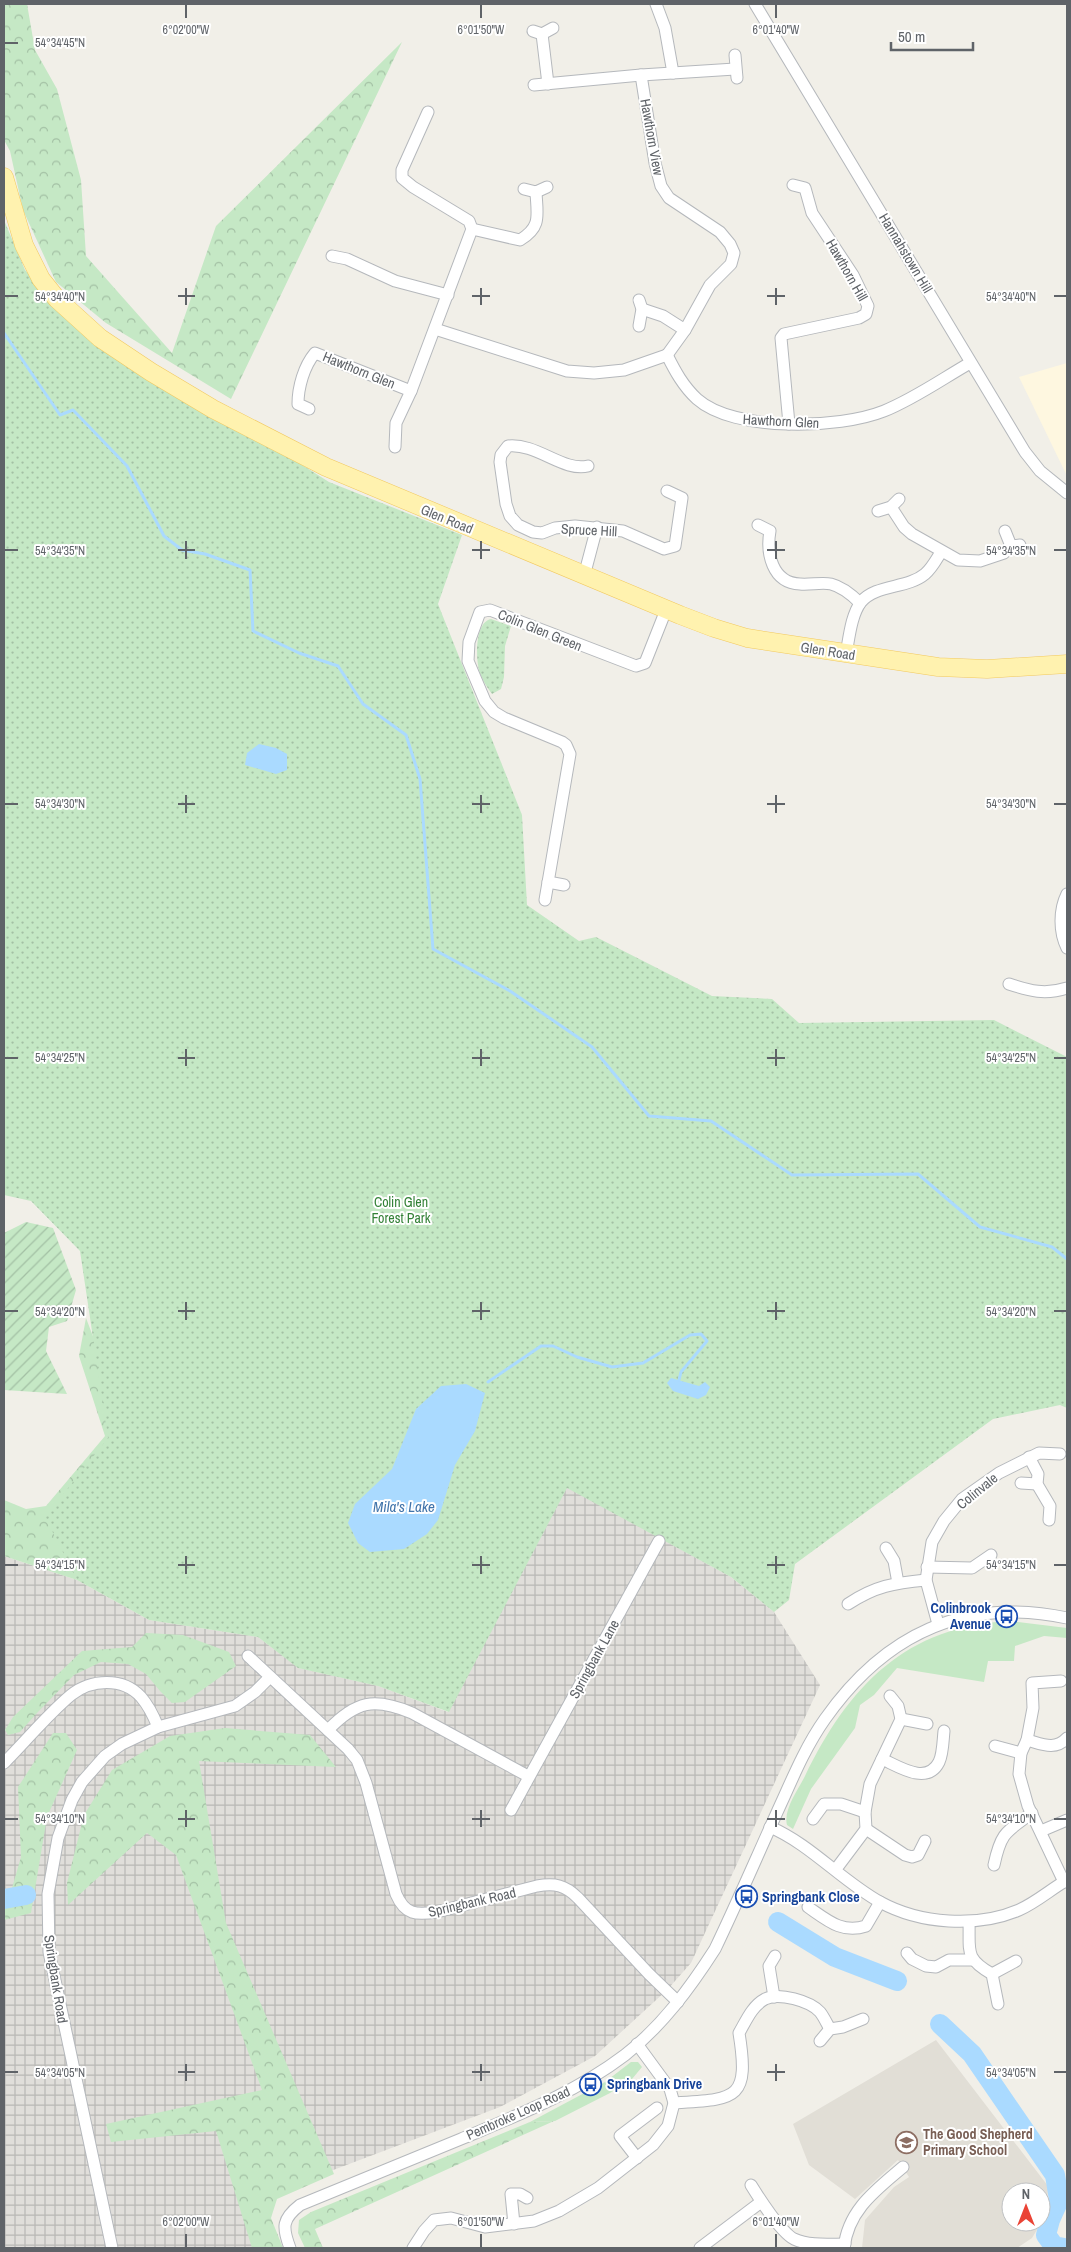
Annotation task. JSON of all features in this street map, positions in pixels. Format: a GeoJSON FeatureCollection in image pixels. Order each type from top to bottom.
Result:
{"type":"FeatureCollection","features":[{"type":"Feature","properties":{"kind":"main road","name":"Glen Road"},"geometry":{"type":"LineString","coordinates":[[4,177],[24,245],[41,279],[57,299],[74,315],[123,354],[214,409],[326,467],[666,610],[747,638],[938,667],[977,669],[1067,664]]}},
{"type":"Feature","properties":{"kind":"street"},"geometry":{"type":"LineString","coordinates":[[656,4],[665,28],[673,73]]}},
{"type":"Feature","properties":{"kind":"street","name":"Hannahstown Hill"},"geometry":{"type":"LineString","coordinates":[[755,4],[970,363],[1034,465],[1067,493]]}},
{"type":"Feature","properties":{"kind":"street"},"geometry":{"type":"LineString","coordinates":[[543,31],[548,84]]}},
{"type":"Feature","properties":{"kind":"street"},"geometry":{"type":"LineString","coordinates":[[534,86],[673,73],[736,74],[735,55]]}},
{"type":"Feature","properties":{"kind":"street","name":"Hawthorn View"},"geometry":{"type":"LineString","coordinates":[[641,75],[655,164],[661,186],[669,198],[720,232],[730,244],[734,253],[731,264],[710,285],[686,330],[667,355]]}},
{"type":"Feature","properties":{"kind":"street"},"geometry":{"type":"LineString","coordinates":[[428,112],[402,170],[402,178],[413,187],[469,221],[472,229],[520,240],[532,232],[537,221],[542,190],[524,189]]}},
{"type":"Feature","properties":{"kind":"street","name":"Hawthorn Hill"},"geometry":{"type":"LineString","coordinates":[[789,424],[781,338],[784,334],[860,318],[866,314],[868,306],[853,275],[812,213],[806,188],[793,185]]}},
{"type":"Feature","properties":{"kind":"street","name":"Hawthorn Glen"},"geometry":{"type":"LineString","coordinates":[[395,447],[396,423],[411,391],[472,229]]}},
{"type":"Feature","properties":{"kind":"street"},"geometry":{"type":"LineString","coordinates":[[332,256],[347,259],[395,280],[448,295]]}},
{"type":"Feature","properties":{"kind":"street"},"geometry":{"type":"LineString","coordinates":[[639,326],[640,305],[686,330]]}},
{"type":"Feature","properties":{"kind":"street"},"geometry":{"type":"LineString","coordinates":[[435,329],[567,372],[594,373],[624,370],[667,355]]}},
{"type":"Feature","properties":{"kind":"street","name":"Hawthorn Glen"},"geometry":{"type":"LineString","coordinates":[[309,409],[298,404],[298,392],[309,360],[315,353],[411,391]]}},
{"type":"Feature","properties":{"kind":"street","name":"Hawthorn Glen"},"geometry":{"type":"LineString","coordinates":[[667,355],[679,379],[698,400],[735,419],[789,424],[829,423],[868,417],[902,403],[970,363]]}},
{"type":"Feature","properties":{"kind":"street","name":"Spruce Hill"},"geometry":{"type":"LineString","coordinates":[[588,466],[579,468],[518,445],[508,446],[501,455],[500,462],[506,504],[510,516],[518,526],[533,532],[542,533],[555,528],[597,527],[623,531],[664,549],[675,546],[682,498],[667,492]]}},
{"type":"Feature","properties":{"kind":"street"},"geometry":{"type":"LineString","coordinates":[[878,511],[895,503],[904,527],[941,552],[958,560],[980,561],[1004,553],[1015,546],[1005,531]]}},
{"type":"Feature","properties":{"kind":"street"},"geometry":{"type":"LineString","coordinates":[[758,525],[770,531],[768,548],[770,560],[784,578],[797,584],[829,583],[845,590],[860,603]]}},
{"type":"Feature","properties":{"kind":"street"},"geometry":{"type":"LineString","coordinates":[[584,576],[597,527]]}},
{"type":"Feature","properties":{"kind":"street"},"geometry":{"type":"LineString","coordinates":[[846,654],[851,628],[860,603],[873,593],[916,580],[929,570],[941,552]]}},
{"type":"Feature","properties":{"kind":"street","name":"Colin Glen Green"},"geometry":{"type":"LineString","coordinates":[[544,900],[570,754],[569,749],[562,742],[504,718],[494,712],[485,701],[468,661],[469,642],[477,616],[480,612],[490,610],[636,666],[645,663],[666,610]]}},
{"type":"Feature","properties":{"kind":"street"},"geometry":{"type":"LineString","coordinates":[[548,882],[564,885]]}},
{"type":"Feature","properties":{"kind":"street"},"geometry":{"type":"LineString","coordinates":[[1067,894],[1062,910],[1061,922],[1067,948]]}},
{"type":"Feature","properties":{"kind":"street"},"geometry":{"type":"LineString","coordinates":[[1009,984],[1038,993],[1056,992],[1067,988]]}},
{"type":"Feature","properties":{"kind":"street","name":"Colinvale"},"geometry":{"type":"LineString","coordinates":[[938,1624],[926,1580],[932,1542],[944,1522],[962,1499],[999,1473],[1039,1453],[1060,1454]]}},
{"type":"Feature","properties":{"kind":"street"},"geometry":{"type":"LineString","coordinates":[[1029,1457],[1038,1474],[1037,1484],[1050,1506],[1050,1520]]}},
{"type":"Feature","properties":{"kind":"street","name":"Colinvale"},"geometry":{"type":"LineString","coordinates":[[1021,1483],[1037,1484]]}},
{"type":"Feature","properties":{"kind":"street","name":"Springbank Lane"},"geometry":{"type":"LineString","coordinates":[[511,1810],[659,1541]]}},
{"type":"Feature","properties":{"kind":"street"},"geometry":{"type":"LineString","coordinates":[[886,1548],[894,1560],[898,1583]]}},
{"type":"Feature","properties":{"kind":"street"},"geometry":{"type":"LineString","coordinates":[[927,1567],[972,1568],[991,1555]]}},
{"type":"Feature","properties":{"kind":"street"},"geometry":{"type":"LineString","coordinates":[[848,1604],[867,1591],[898,1583],[926,1580]]}},
{"type":"Feature","properties":{"kind":"street","name":"Pembroke Loop Road"},"geometry":{"type":"LineString","coordinates":[[290,2248],[284,2225],[290,2213],[300,2205],[519,2115],[568,2092],[600,2072],[637,2044],[678,2002],[715,1949],[814,1735],[846,1691],[869,1667],[888,1651],[938,1624],[973,1615],[995,1612],[1032,1613],[1067,1618]]}},
{"type":"Feature","properties":{"kind":"street","name":"Springbank Road"},"geometry":{"type":"LineString","coordinates":[[248,1656],[348,1749],[362,1771],[396,1894],[404,1908],[410,1912],[423,1914],[437,1912],[550,1883],[559,1885],[578,1898],[648,1974],[678,2002]]}},
{"type":"Feature","properties":{"kind":"street","name":"Springbank Road"},"geometry":{"type":"LineString","coordinates":[[112,2248],[52,1972],[48,1938],[48,1894],[58,1838],[66,1813],[82,1782],[105,1756],[122,1744],[158,1727],[235,1706],[255,1692],[270,1677]]}},
{"type":"Feature","properties":{"kind":"street"},"geometry":{"type":"LineString","coordinates":[[770,1827],[789,1837],[836,1869],[880,1902],[910,1914],[969,1922],[991,1920],[1019,1910],[1043,1897],[1066,1881],[1021,1789],[1019,1774],[1021,1752],[1027,1740],[1033,1708],[1032,1683],[1061,1681]]}},
{"type":"Feature","properties":{"kind":"street"},"geometry":{"type":"LineString","coordinates":[[4,1763],[72,1694],[98,1683],[117,1684],[134,1692],[142,1698],[158,1727]]}},
{"type":"Feature","properties":{"kind":"street"},"geometry":{"type":"LineString","coordinates":[[836,1869],[866,1829],[865,1812],[870,1784],[901,1719],[898,1706],[890,1696]]}},
{"type":"Feature","properties":{"kind":"street"},"geometry":{"type":"LineString","coordinates":[[328,1730],[352,1708],[362,1704],[374,1703],[396,1706],[528,1776]]}},
{"type":"Feature","properties":{"kind":"street"},"geometry":{"type":"LineString","coordinates":[[901,1719],[927,1724]]}},
{"type":"Feature","properties":{"kind":"street"},"geometry":{"type":"LineString","coordinates":[[882,1758],[912,1772],[923,1774],[933,1770],[939,1762],[944,1731]]}},
{"type":"Feature","properties":{"kind":"street"},"geometry":{"type":"LineString","coordinates":[[1027,1740],[1054,1747],[1062,1744],[1067,1738]]}},
{"type":"Feature","properties":{"kind":"street"},"geometry":{"type":"LineString","coordinates":[[995,1746],[1021,1752]]}},
{"type":"Feature","properties":{"kind":"street"},"geometry":{"type":"LineString","coordinates":[[814,1819],[824,1804],[831,1803],[865,1812]]}},
{"type":"Feature","properties":{"kind":"street"},"geometry":{"type":"LineString","coordinates":[[994,1865],[999,1843],[1005,1832],[1032,1813]]}},
{"type":"Feature","properties":{"kind":"street"},"geometry":{"type":"LineString","coordinates":[[1041,1831],[1067,1820]]}},
{"type":"Feature","properties":{"kind":"street"},"geometry":{"type":"LineString","coordinates":[[866,1829],[905,1855],[912,1857],[918,1855],[925,1841]]}},
{"type":"Feature","properties":{"kind":"street"},"geometry":{"type":"LineString","coordinates":[[808,1907],[835,1925],[854,1930],[866,1926],[880,1902]]}},
{"type":"Feature","properties":{"kind":"street"},"geometry":{"type":"LineString","coordinates":[[969,1922],[972,1960]]}},
{"type":"Feature","properties":{"kind":"street"},"geometry":{"type":"LineString","coordinates":[[907,1953],[912,1959],[926,1966],[936,1967],[950,1960],[972,1960],[992,1974],[998,2004]]}},
{"type":"Feature","properties":{"kind":"street"},"geometry":{"type":"LineString","coordinates":[[774,1997],[769,1966],[775,1956]]}},
{"type":"Feature","properties":{"kind":"street"},"geometry":{"type":"LineString","coordinates":[[992,1974],[1016,1961]]}},
{"type":"Feature","properties":{"kind":"street"},"geometry":{"type":"LineString","coordinates":[[674,2103],[719,2100],[733,2094],[742,2079],[744,2062],[738,2032],[753,2009],[765,1999],[774,1997],[793,1998],[819,2011],[830,2029]]}},
{"type":"Feature","properties":{"kind":"street"},"geometry":{"type":"LineString","coordinates":[[820,2041],[830,2029],[843,2027],[863,2019]]}},
{"type":"Feature","properties":{"kind":"street"},"geometry":{"type":"LineString","coordinates":[[408,2247],[434,2220],[451,2218],[485,2227],[534,2221],[559,2211],[598,2188],[653,2145],[668,2126],[674,2103],[670,2089],[637,2044]]}},
{"type":"Feature","properties":{"kind":"street"},"geometry":{"type":"LineString","coordinates":[[637,2158],[620,2136],[657,2108]]}},
{"type":"Feature","properties":{"kind":"street"},"geometry":{"type":"LineString","coordinates":[[750,2185],[761,2202],[793,2239],[807,2243],[844,2246],[854,2214],[877,2189],[903,2167]]}},
{"type":"Feature","properties":{"kind":"street"},"geometry":{"type":"LineString","coordinates":[[514,2224],[511,2194],[520,2194],[527,2198]]}},
{"type":"Feature","properties":{"kind":"street"},"geometry":{"type":"LineString","coordinates":[[700,2248],[761,2202]]}},
{"type":"Feature","properties":{"kind":"shaded area"},"geometry":{"type":"Polygon","coordinates":[[[1067,363],[1067,476],[1019,377],[1067,363]]]}},
{"type":"Feature","properties":{"kind":"shaded area"},"geometry":{"type":"Polygon","coordinates":[[[567,1487],[731,1577],[774,1612],[820,1685],[691,1963],[667,1990],[595,2056],[500,2107],[328,2172],[249,2207],[261,2248],[4,2248],[4,1556],[77,1580],[149,1620],[258,1637],[299,1668],[378,1686],[448,1712],[567,1487]]]}},
{"type":"Feature","properties":{"kind":"shaded area","name":"The Good Shepherd Primary School"},"geometry":{"type":"Polygon","coordinates":[[[936,2040],[1045,2182],[1001,2182],[1001,2232],[1036,2232],[1032,2238],[1017,2248],[862,2248],[865,2220],[894,2187],[909,2177],[898,2160],[855,2199],[809,2165],[793,2124],[936,2040]]]}},
{"type":"Feature","properties":{"kind":"green space"},"geometry":{"type":"Polygon","coordinates":[[[4,4],[27,4],[35,50],[57,89],[81,180],[86,256],[172,353],[216,226],[402,42],[231,399],[106,323],[56,282],[23,210],[10,151],[4,140],[4,4]]]}},
{"type":"Feature","properties":{"kind":"green space","name":"Colin Glen Forest Park"},"geometry":{"type":"Polygon","coordinates":[[[4,220],[25,270],[92,341],[269,444],[329,482],[462,535],[438,604],[522,815],[527,905],[579,941],[596,937],[712,996],[772,999],[799,1023],[994,1020],[1067,1057],[1067,1408],[1060,1405],[993,1419],[795,1564],[789,1600],[774,1612],[731,1577],[567,1488],[449,1712],[378,1686],[298,1668],[258,1637],[149,1620],[77,1580],[45,1517],[108,1438],[80,1251],[31,1201],[4,1195],[4,220]]]}},
{"type":"Feature","properties":{"kind":"green space"},"geometry":{"type":"Polygon","coordinates":[[[491,619],[511,626],[505,646],[504,677],[501,689],[492,694],[480,673],[477,653],[478,638],[482,626],[491,619]]]}},
{"type":"Feature","properties":{"kind":"green space"},"geometry":{"type":"Polygon","coordinates":[[[26,1222],[53,1228],[76,1290],[67,1321],[49,1327],[46,1351],[67,1394],[4,1390],[4,1233],[26,1222]]]}},
{"type":"Feature","properties":{"kind":"green space"},"geometry":{"type":"Polygon","coordinates":[[[86,1318],[121,1410],[64,1539],[77,1580],[4,1556],[4,1500],[26,1509],[46,1506],[105,1436],[79,1356],[86,1318]]]}},
{"type":"Feature","properties":{"kind":"green space"},"geometry":{"type":"Polygon","coordinates":[[[1011,1621],[1067,1628],[1067,1638],[1044,1636],[1015,1646],[1014,1661],[988,1661],[984,1682],[897,1668],[874,1695],[860,1705],[855,1728],[811,1789],[793,1829],[787,1825],[787,1813],[792,1800],[822,1744],[861,1689],[885,1667],[911,1648],[941,1634],[974,1625],[1011,1621]]]}},
{"type":"Feature","properties":{"kind":"green space"},"geometry":{"type":"Polygon","coordinates":[[[146,1633],[183,1635],[229,1652],[236,1666],[185,1702],[172,1703],[146,1674],[128,1664],[101,1662],[74,1675],[20,1732],[8,1735],[5,1730],[13,1717],[82,1651],[132,1647],[146,1633]]]}},
{"type":"Feature","properties":{"kind":"green space"},"geometry":{"type":"Polygon","coordinates":[[[225,1728],[310,1735],[336,1767],[199,1761],[226,1923],[334,2174],[277,2199],[271,2218],[283,2248],[252,2248],[216,2131],[111,2142],[106,2124],[262,2090],[176,1855],[147,1833],[68,1905],[67,1883],[84,1815],[112,1770],[170,1736],[225,1728]]]}},
{"type":"Feature","properties":{"kind":"green space"},"geometry":{"type":"Polygon","coordinates":[[[53,1733],[66,1733],[77,1750],[47,1817],[31,1913],[4,1920],[4,1890],[12,1888],[21,1857],[18,1787],[53,1733]]]}},
{"type":"Feature","properties":{"kind":"green space"},"geometry":{"type":"Polygon","coordinates":[[[631,2062],[638,2062],[642,2067],[632,2079],[610,2093],[555,2121],[530,2122],[605,2082],[631,2062]]]}},
{"type":"Feature","properties":{"kind":"green space"},"geometry":{"type":"Polygon","coordinates":[[[554,2121],[315,2229],[323,2248],[305,2248],[298,2233],[299,2220],[311,2212],[530,2122],[554,2121]]]}},
{"type":"Feature","properties":{"kind":"water"},"geometry":{"type":"Polygon","coordinates":[[[259,744],[276,748],[287,754],[287,770],[276,774],[245,765],[247,753],[259,744]]]}},
{"type":"Feature","properties":{"kind":"water"},"geometry":{"type":"Polygon","coordinates":[[[671,1378],[699,1386],[705,1382],[710,1387],[706,1395],[698,1399],[673,1391],[667,1383],[671,1378]]]}},
{"type":"Feature","properties":{"kind":"water","name":"Mila's Lake"},"geometry":{"type":"Polygon","coordinates":[[[466,1384],[485,1393],[475,1431],[455,1465],[438,1520],[427,1534],[404,1549],[370,1552],[358,1543],[348,1523],[355,1504],[392,1469],[416,1409],[441,1386],[466,1384]]]}},
{"type":"Feature","properties":{"kind":"waterway"},"geometry":{"type":"LineString","coordinates":[[4,333],[60,415],[73,410],[127,466],[164,536],[182,550],[205,554],[250,570],[253,631],[299,653],[338,666],[363,704],[406,735],[420,779],[433,949],[510,991],[592,1047],[649,1116],[711,1121],[792,1175],[918,1174],[980,1227],[1052,1247],[1067,1259]]}},
{"type":"Feature","properties":{"kind":"waterway"},"geometry":{"type":"LineString","coordinates":[[488,1382],[541,1346],[553,1346],[577,1357],[612,1367],[643,1363],[690,1335],[701,1334],[707,1341],[681,1372],[679,1380]]}},
{"type":"Feature","properties":{"kind":"waterway"},"geometry":{"type":"LineString","coordinates":[[4,1899],[26,1895]]}},
{"type":"Feature","properties":{"kind":"waterway"},"geometry":{"type":"LineString","coordinates":[[778,1922],[835,1957],[897,1981]]}},
{"type":"Feature","properties":{"kind":"waterway"},"geometry":{"type":"LineString","coordinates":[[940,2024],[972,2054],[1055,2175],[1059,2200],[1046,2235],[1054,2246],[1064,2248]]}},
{"type":"Feature","properties":{"kind":"place","name":"Colinbrook Avenue"},"geometry":{"type":"Point","coordinates":[1007,1616]}},
{"type":"Feature","properties":{"kind":"place","name":"Springbank Close"},"geometry":{"type":"Point","coordinates":[746,1897]}},
{"type":"Feature","properties":{"kind":"place","name":"Springbank Drive"},"geometry":{"type":"Point","coordinates":[591,2084]}},
{"type":"Feature","properties":{"kind":"place","name":"The Good Shepherd Primary School"},"geometry":{"type":"Point","coordinates":[907,2142]}}]}
